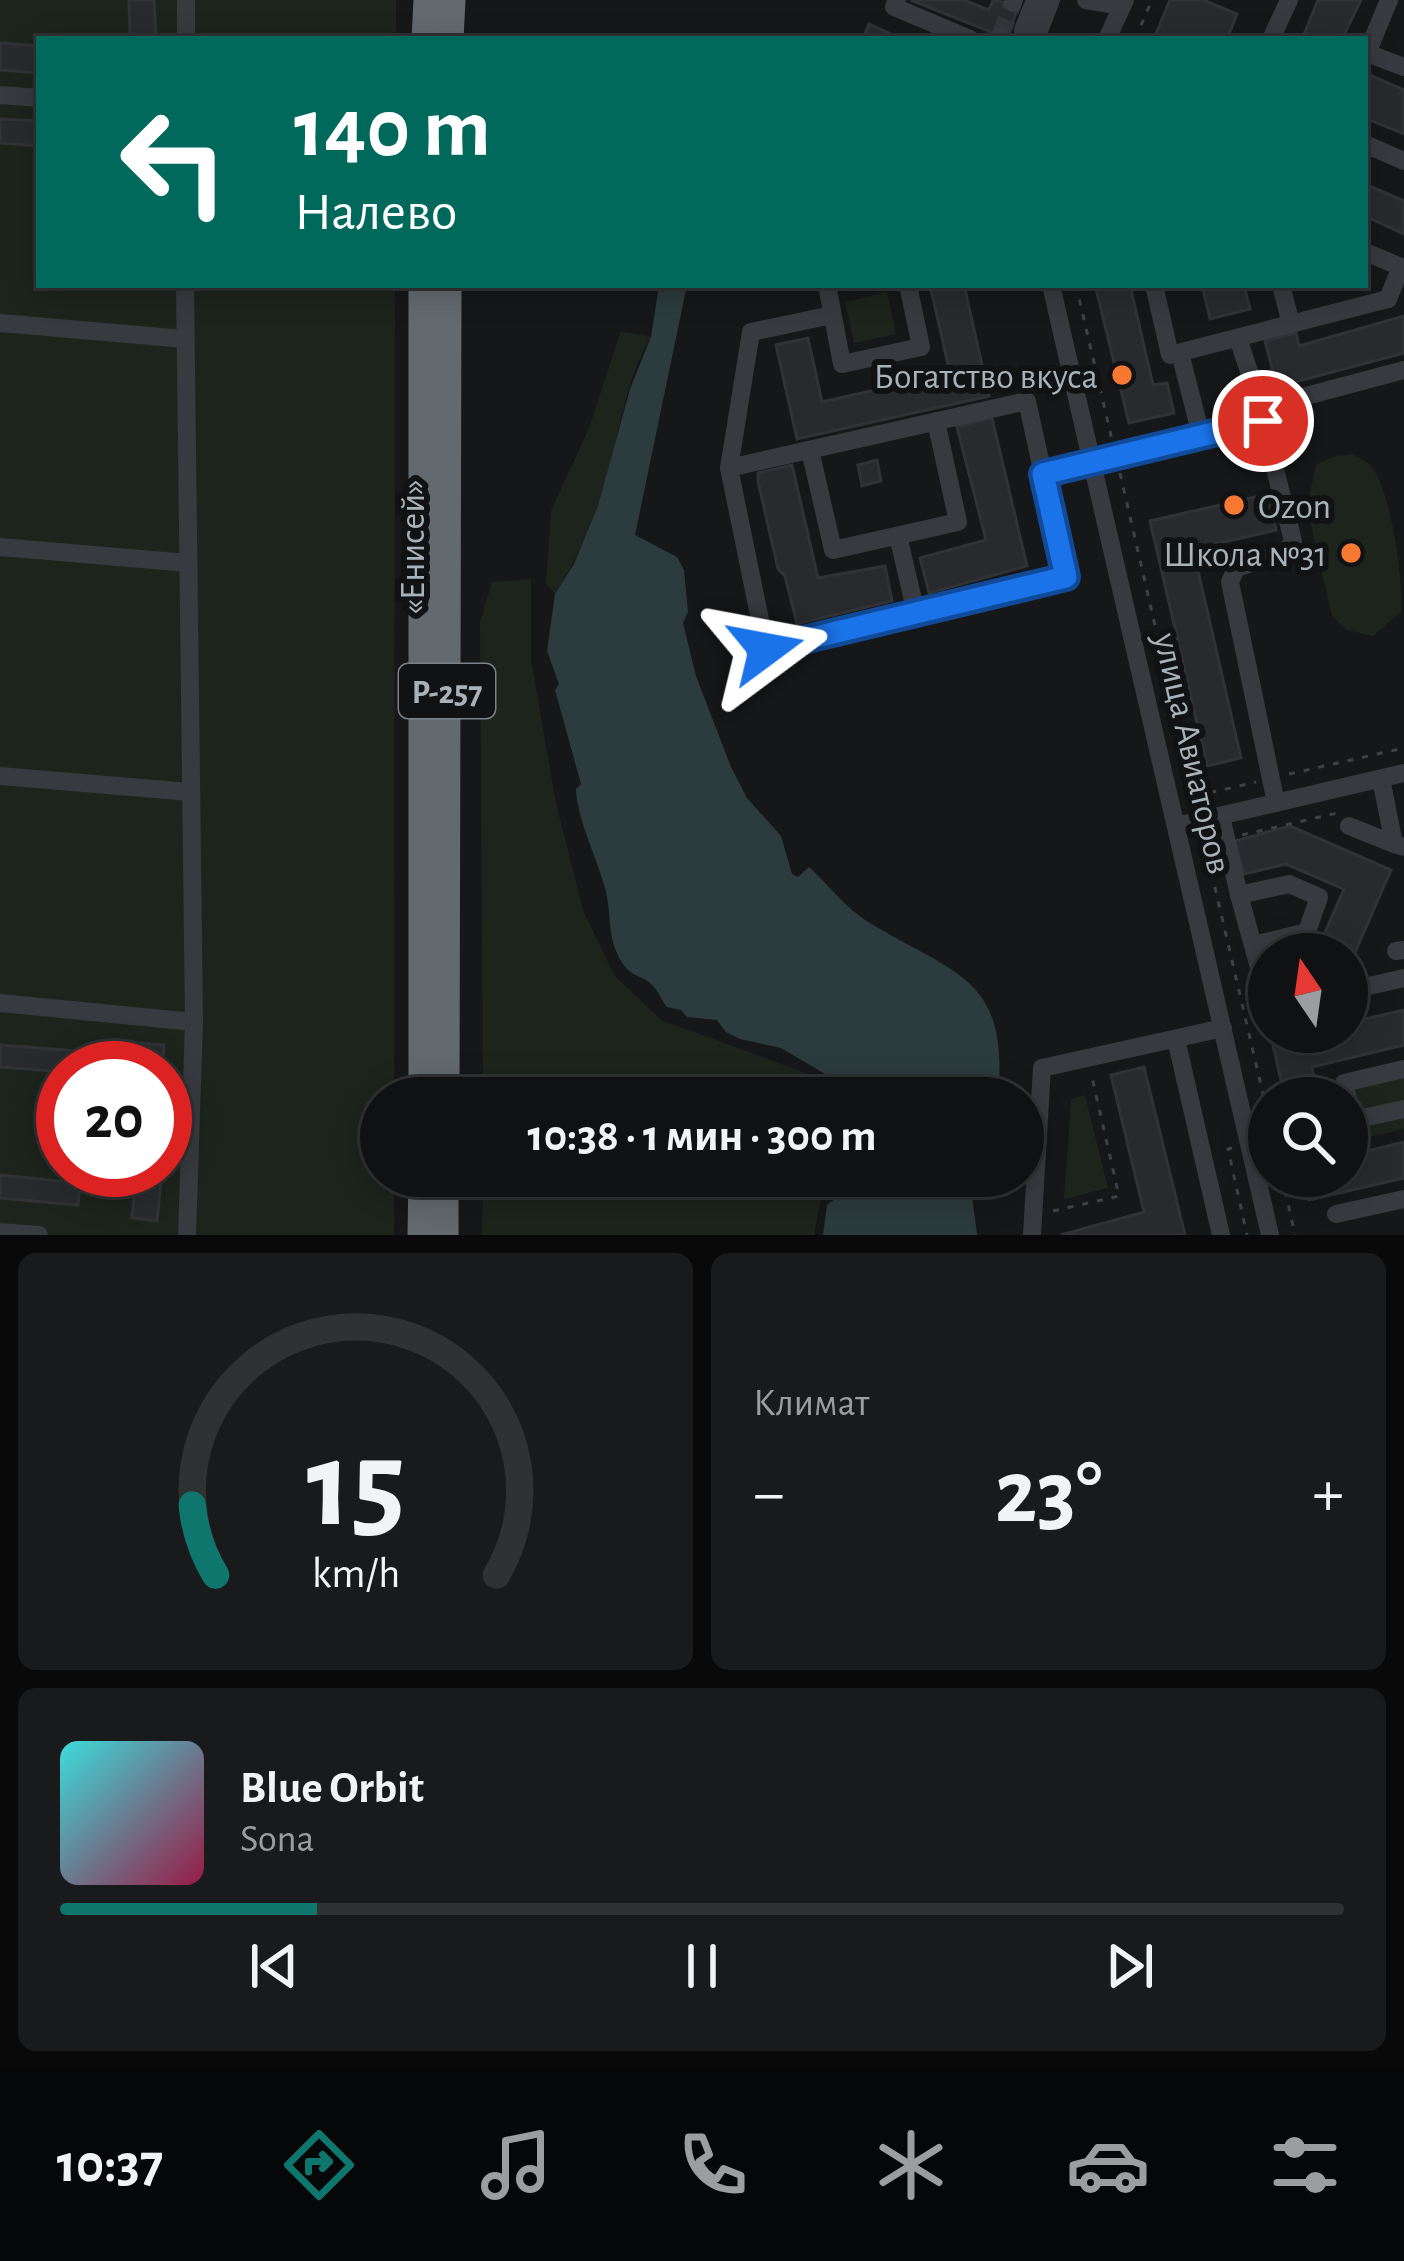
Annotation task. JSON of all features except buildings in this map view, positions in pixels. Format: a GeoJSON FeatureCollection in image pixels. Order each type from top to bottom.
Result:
{"type":"FeatureCollection","features":[{"type":"Feature","properties":{"kind":"highway"},"geometry":{"type":"LineString","coordinates":[[425,36],[427,0]]}},
{"type":"Feature","properties":{"kind":"highway"},"geometry":{"type":"LineString","coordinates":[[450,36],[452,0]]}},
{"type":"Feature","properties":{"kind":"highway","name":"«Енисей»"},"geometry":{"type":"LineString","coordinates":[[422,288],[422,1077]]}},
{"type":"Feature","properties":{"kind":"highway","name":"«Енисей»"},"geometry":{"type":"LineString","coordinates":[[446,1077],[448,288]]}},
{"type":"Feature","properties":{"kind":"highway"},"geometry":{"type":"LineString","coordinates":[[421,1235],[422,1197]]}},
{"type":"Feature","properties":{"kind":"highway"},"geometry":{"type":"LineString","coordinates":[[445,1197],[445,1235]]}},
{"type":"Feature","properties":{"kind":"street"},"geometry":{"type":"LineString","coordinates":[[186,0],[186,36]]}},
{"type":"Feature","properties":{"kind":"street"},"geometry":{"type":"LineString","coordinates":[[897,0],[894,8],[963,36]]}},
{"type":"Feature","properties":{"kind":"street"},"geometry":{"type":"LineString","coordinates":[[1035,0],[1023,30],[1037,36],[1051,0]]}},
{"type":"Feature","properties":{"kind":"street"},"geometry":{"type":"LineString","coordinates":[[1086,0],[1124,3],[1108,36]]}},
{"type":"Feature","properties":{"kind":"street"},"geometry":{"type":"LineString","coordinates":[[1272,36],[1289,0]]}},
{"type":"Feature","properties":{"kind":"street"},"geometry":{"type":"LineString","coordinates":[[1368,51],[1389,0]]}},
{"type":"Feature","properties":{"kind":"street"},"geometry":{"type":"LineString","coordinates":[[1368,53],[1404,67]]}},
{"type":"Feature","properties":{"kind":"street"},"geometry":{"type":"LineString","coordinates":[[0,95],[36,98]]}},
{"type":"Feature","properties":{"kind":"street"},"geometry":{"type":"LineString","coordinates":[[1368,145],[1404,161]]}},
{"type":"Feature","properties":{"kind":"street"},"geometry":{"type":"LineString","coordinates":[[1155,288],[1171,355],[1388,298],[1401,267],[1368,253]]}},
{"type":"Feature","properties":{"kind":"street"},"geometry":{"type":"LineString","coordinates":[[185,288],[194,1022],[187,1235]]}},
{"type":"Feature","properties":{"kind":"street"},"geometry":{"type":"LineString","coordinates":[[827,290],[842,364],[921,347],[909,288]]}},
{"type":"Feature","properties":{"kind":"street","name":"улица Авиаторов"},"geometry":{"type":"LineString","coordinates":[[1053,288],[1270,1235]]}},
{"type":"Feature","properties":{"kind":"street"},"geometry":{"type":"LineString","coordinates":[[1282,288],[1291,324]]}},
{"type":"Feature","properties":{"kind":"street"},"geometry":{"type":"LineString","coordinates":[[729,468],[1027,401],[1066,577],[766,649],[729,468],[751,332],[832,316]]}},
{"type":"Feature","properties":{"kind":"street"},"geometry":{"type":"LineString","coordinates":[[0,323],[185,339]]}},
{"type":"Feature","properties":{"kind":"street"},"geometry":{"type":"LineString","coordinates":[[1238,338],[1293,541],[1286,552],[1235,568],[1230,582],[1276,803]]}},
{"type":"Feature","properties":{"kind":"street"},"geometry":{"type":"LineString","coordinates":[[1180,353],[1201,435]]}},
{"type":"Feature","properties":{"kind":"street"},"geometry":{"type":"LineString","coordinates":[[1043,474],[1201,435],[1404,370]]}},
{"type":"Feature","properties":{"kind":"street"},"geometry":{"type":"LineString","coordinates":[[810,449],[833,550],[898,536],[958,522],[936,421]]}},
{"type":"Feature","properties":{"kind":"street"},"geometry":{"type":"LineString","coordinates":[[898,536],[916,613]]}},
{"type":"Feature","properties":{"kind":"street"},"geometry":{"type":"LineString","coordinates":[[0,547],[188,563]]}},
{"type":"Feature","properties":{"kind":"street"},"geometry":{"type":"LineString","coordinates":[[1176,826],[1404,773]]}},
{"type":"Feature","properties":{"kind":"street"},"geometry":{"type":"LineString","coordinates":[[0,776],[190,792]]}},
{"type":"Feature","properties":{"kind":"street"},"geometry":{"type":"LineString","coordinates":[[1382,779],[1399,846]]}},
{"type":"Feature","properties":{"kind":"street"},"geometry":{"type":"LineString","coordinates":[[1220,816],[1250,933]]}},
{"type":"Feature","properties":{"kind":"street"},"geometry":{"type":"LineString","coordinates":[[1345,819],[1399,846]]}},
{"type":"Feature","properties":{"kind":"street"},"geometry":{"type":"LineString","coordinates":[[1239,895],[1289,884],[1319,897],[1303,933]]}},
{"type":"Feature","properties":{"kind":"street"},"geometry":{"type":"LineString","coordinates":[[1368,986],[1404,978]]}},
{"type":"Feature","properties":{"kind":"street"},"geometry":{"type":"LineString","coordinates":[[0,1003],[194,1022]]}},
{"type":"Feature","properties":{"kind":"street"},"geometry":{"type":"LineString","coordinates":[[1033,1226],[1042,1068],[1222,1028]]}},
{"type":"Feature","properties":{"kind":"street"},"geometry":{"type":"LineString","coordinates":[[1176,1039],[1221,1235]]}},
{"type":"Feature","properties":{"kind":"street"},"geometry":{"type":"LineString","coordinates":[[1404,1069],[1344,1083],[1353,1120],[1404,1108]]}},
{"type":"Feature","properties":{"kind":"street"},"geometry":{"type":"LineString","coordinates":[[1336,1214],[1404,1199]]}},
{"type":"Feature","properties":{"kind":"street"},"geometry":{"type":"LineString","coordinates":[[0,1232],[39,1235]]}},
{"type":"Feature","properties":{"kind":"path"},"geometry":{"type":"LineString","coordinates":[[1136,36],[1152,0]]}},
{"type":"Feature","properties":{"kind":"path"},"geometry":{"type":"LineString","coordinates":[[1077,288],[1193,791],[1200,795],[1404,748]]}},
{"type":"Feature","properties":{"kind":"path"},"geometry":{"type":"LineString","coordinates":[[1259,1077],[1206,847],[1226,839],[1345,819]]}},
{"type":"Feature","properties":{"kind":"path"},"geometry":{"type":"LineString","coordinates":[[1033,1226],[1119,1196],[1087,1058]]}},
{"type":"Feature","properties":{"kind":"path"},"geometry":{"type":"LineString","coordinates":[[1239,1146],[1228,1149],[1247,1235]]}},
{"type":"Feature","properties":{"kind":"path"},"geometry":{"type":"LineString","coordinates":[[1287,1197],[1295,1235]]}},
{"type":"Feature","properties":{"kind":"shaded area"},"geometry":{"type":"Polygon","coordinates":[[[0,0],[396,0],[396,36],[36,36],[36,288],[395,288],[394,1077],[360,1077],[360,1197],[394,1197],[394,1235],[0,1235],[0,0]]]}},
{"type":"Feature","properties":{"kind":"shaded area"},"geometry":{"type":"Polygon","coordinates":[[[659,288],[686,288],[635,535],[677,557],[684,570],[688,612],[683,623],[696,676],[731,767],[747,798],[781,836],[792,874],[798,877],[809,867],[861,917],[952,969],[971,985],[995,1027],[999,1077],[825,1074],[781,1048],[726,1032],[717,1020],[687,1017],[667,1007],[651,984],[620,959],[605,888],[577,801],[576,789],[581,784],[547,651],[555,594],[574,564],[598,506],[630,389],[651,337],[659,288]]]}},
{"type":"Feature","properties":{"kind":"shaded area"},"geometry":{"type":"Polygon","coordinates":[[[887,292],[896,334],[854,343],[845,302],[887,292]]]}},
{"type":"Feature","properties":{"kind":"shaded area"},"geometry":{"type":"Polygon","coordinates":[[[621,331],[651,337],[629,389],[596,511],[555,594],[546,584],[551,511],[589,428],[621,331]]]}},
{"type":"Feature","properties":{"kind":"shaded area"},"geometry":{"type":"Polygon","coordinates":[[[1351,454],[1376,474],[1398,558],[1401,612],[1373,636],[1347,630],[1332,616],[1307,507],[1316,465],[1351,454]]]}},
{"type":"Feature","properties":{"kind":"shaded area"},"geometry":{"type":"Polygon","coordinates":[[[531,579],[531,660],[556,803],[583,910],[614,975],[661,1020],[817,1077],[483,1077],[480,622],[492,582],[531,579]]]}},
{"type":"Feature","properties":{"kind":"shaded area"},"geometry":{"type":"Polygon","coordinates":[[[1404,1064],[1404,1129],[1368,1137],[1368,1077],[1354,1077],[1404,1064]]]}},
{"type":"Feature","properties":{"kind":"shaded area"},"geometry":{"type":"Polygon","coordinates":[[[1085,1095],[1108,1188],[1064,1199],[1071,1099],[1085,1095]]]}},
{"type":"Feature","properties":{"kind":"shaded area"},"geometry":{"type":"Polygon","coordinates":[[[483,1197],[821,1197],[814,1235],[482,1235],[483,1197]]]}},
{"type":"Feature","properties":{"kind":"shaded area"},"geometry":{"type":"Polygon","coordinates":[[[972,1197],[977,1235],[823,1235],[827,1205],[835,1199],[972,1197]]]}},
{"type":"Feature","properties":{"kind":"tunnel"},"geometry":{"type":"LineString","coordinates":[[1000,36],[1013,3]]}},
{"type":"Feature","properties":{"kind":"place","name":"Богатство вкуса"},"geometry":{"type":"Point","coordinates":[1122,375]}},
{"type":"Feature","properties":{"kind":"place","name":"Ozon"},"geometry":{"type":"Point","coordinates":[1234,505]}},
{"type":"Feature","properties":{"kind":"place","name":"Школа №31"},"geometry":{"type":"Point","coordinates":[1351,553]}},
{"type":"Feature","properties":{"kind":"route"},"geometry":{"type":"LineString","coordinates":[[766,649],[1066,577],[1043,474],[1263,421]]}}]}
